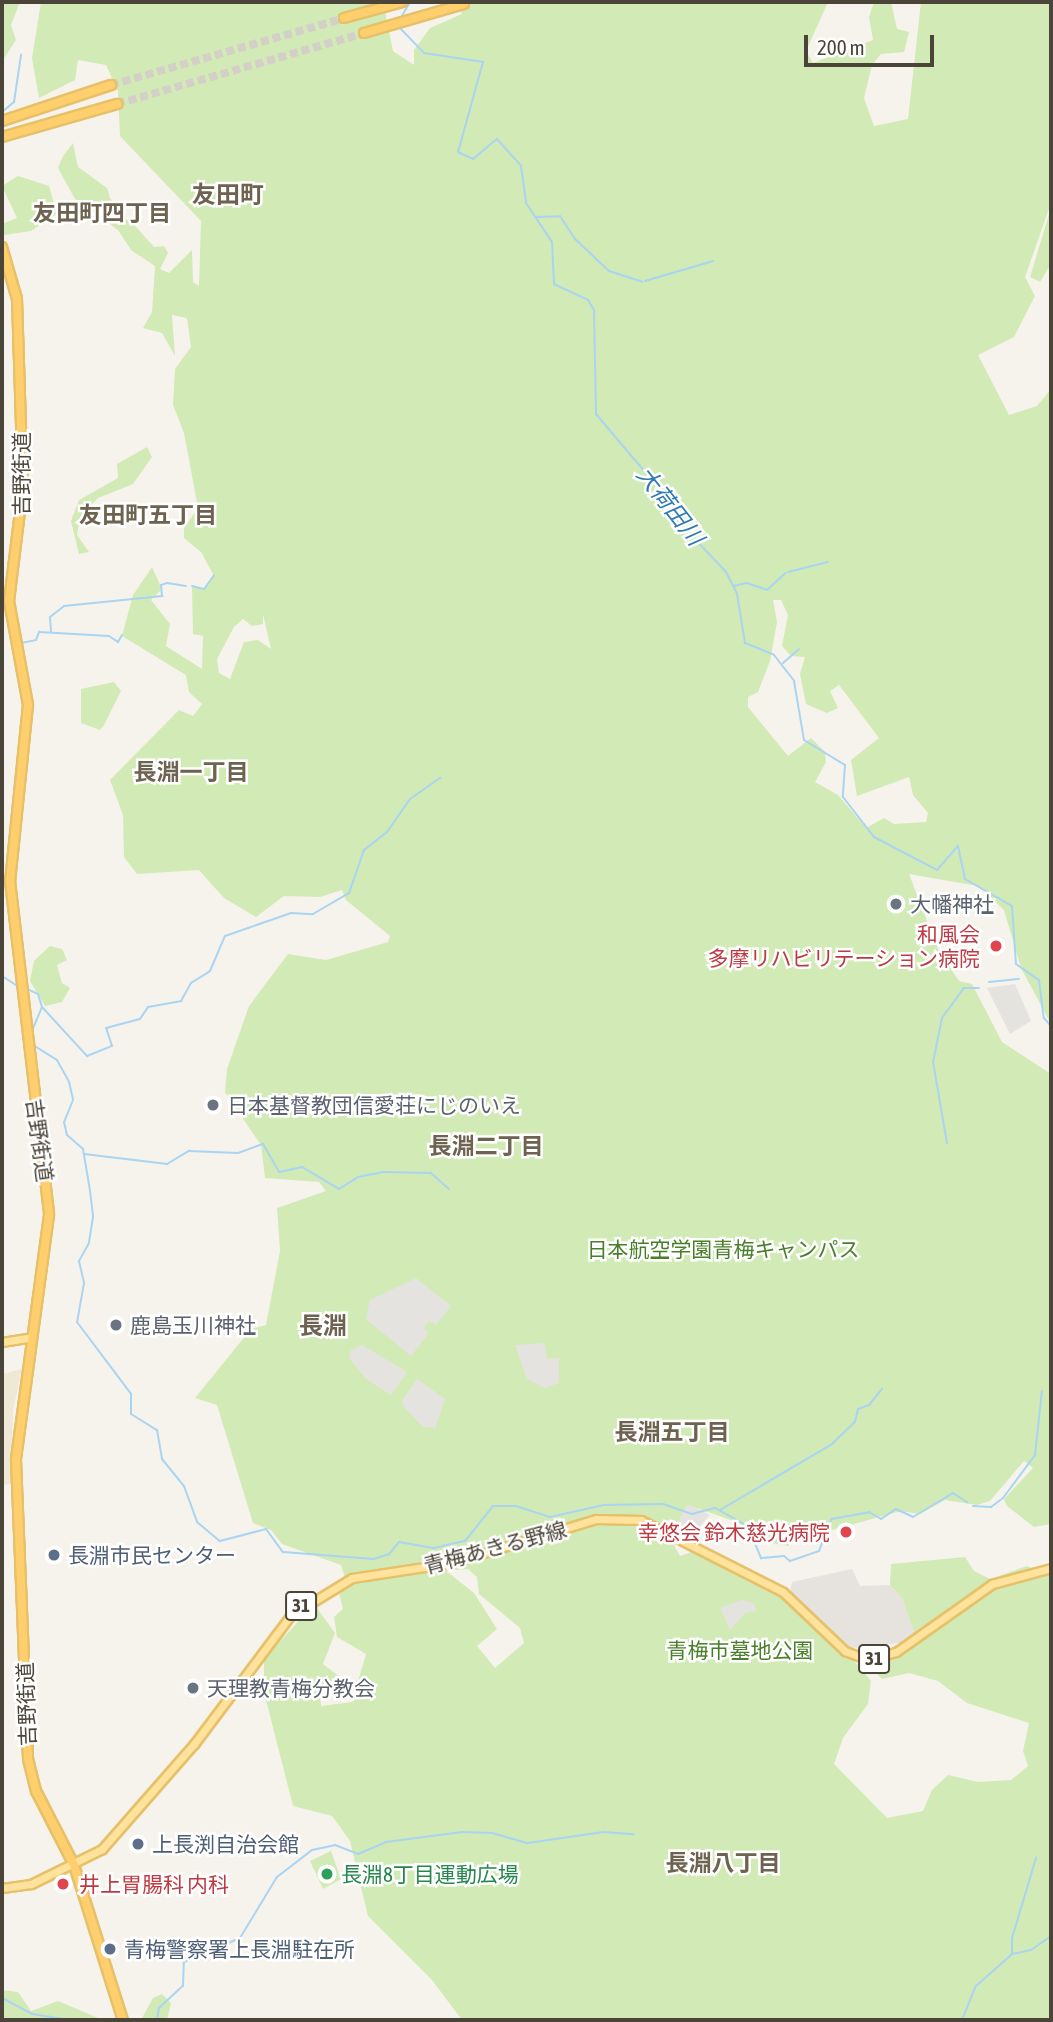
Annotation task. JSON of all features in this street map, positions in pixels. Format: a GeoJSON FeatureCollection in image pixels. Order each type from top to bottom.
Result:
{"type":"FeatureCollection","features":[{"type":"Feature","properties":{"kind":"highway"},"geometry":{"type":"LineString","coordinates":[[344,18],[402,2]]}},
{"type":"Feature","properties":{"kind":"highway"},"geometry":{"type":"LineString","coordinates":[[364,33],[464,4]]}},
{"type":"Feature","properties":{"kind":"highway"},"geometry":{"type":"LineString","coordinates":[[2,121],[111,85]]}},
{"type":"Feature","properties":{"kind":"highway"},"geometry":{"type":"LineString","coordinates":[[2,137],[117,104]]}},
{"type":"Feature","properties":{"kind":"highway","name":"吉野街道"},"geometry":{"type":"LineString","coordinates":[[2,247],[15,285],[23,506],[9,594],[28,705],[9,869],[20,989],[49,1215],[16,1473],[28,1759],[36,1791],[74,1865],[123,2020]]}},
{"type":"Feature","properties":{"kind":"main road"},"geometry":{"type":"LineString","coordinates":[[2,1342],[32,1337]]}},
{"type":"Feature","properties":{"kind":"main road","name":"青梅あきる野線"},"geometry":{"type":"LineString","coordinates":[[2,1888],[31,1884],[102,1849],[140,1808],[290,1616],[325,1590],[352,1578],[451,1563],[596,1519],[641,1520],[783,1592],[845,1651],[869,1660],[896,1652],[992,1584],[1051,1567]]}},
{"type":"Feature","properties":{"kind":"shaded area"},"geometry":{"type":"Polygon","coordinates":[[[1015,984],[1031,1021],[1010,1034],[987,988],[1015,984]]]}},
{"type":"Feature","properties":{"kind":"shaded area"},"geometry":{"type":"Polygon","coordinates":[[[416,1278],[451,1306],[436,1325],[429,1321],[424,1328],[429,1333],[411,1356],[366,1319],[370,1300],[416,1278]]]}},
{"type":"Feature","properties":{"kind":"shaded area"},"geometry":{"type":"Polygon","coordinates":[[[544,1343],[547,1359],[559,1358],[559,1383],[545,1388],[527,1379],[515,1345],[544,1343]]]}},
{"type":"Feature","properties":{"kind":"shaded area"},"geometry":{"type":"Polygon","coordinates":[[[362,1345],[407,1372],[391,1395],[366,1379],[349,1358],[351,1350],[362,1345]]]}},
{"type":"Feature","properties":{"kind":"shaded area"},"geometry":{"type":"Polygon","coordinates":[[[22,1369],[13,1410],[11,1484],[2,1485],[2,1374],[22,1369]]]}},
{"type":"Feature","properties":{"kind":"shaded area"},"geometry":{"type":"Polygon","coordinates":[[[417,1379],[445,1399],[435,1428],[423,1427],[404,1407],[402,1401],[417,1379]]]}},
{"type":"Feature","properties":{"kind":"shaded area"},"geometry":{"type":"Polygon","coordinates":[[[688,1504],[710,1515],[694,1534],[677,1524],[688,1504]]]}},
{"type":"Feature","properties":{"kind":"shaded area"},"geometry":{"type":"Polygon","coordinates":[[[852,1569],[860,1586],[890,1585],[902,1598],[915,1635],[909,1642],[851,1648],[790,1591],[792,1582],[852,1569]]]}},
{"type":"Feature","properties":{"kind":"shaded area"},"geometry":{"type":"Polygon","coordinates":[[[741,1600],[754,1603],[756,1611],[745,1613],[730,1630],[720,1608],[741,1600]]]}},
{"type":"Feature","properties":{"kind":"green space"},"geometry":{"type":"Polygon","coordinates":[[[20,2],[11,25],[16,40],[3,60],[2,3],[20,2]]]}},
{"type":"Feature","properties":{"kind":"green space"},"geometry":{"type":"Polygon","coordinates":[[[41,2],[383,2],[393,51],[414,65],[414,50],[430,28],[462,14],[456,2],[828,2],[806,51],[813,63],[873,40],[869,17],[874,2],[891,2],[897,29],[909,32],[904,52],[881,54],[872,65],[864,98],[874,126],[908,119],[921,2],[1051,2],[1051,203],[1025,277],[1035,296],[1014,337],[978,355],[1009,415],[1037,406],[1051,389],[1051,1024],[1021,968],[1004,910],[978,886],[909,874],[938,949],[959,981],[972,984],[1002,1042],[1051,1074],[1051,1524],[1034,1527],[1007,1506],[1004,1499],[1033,1468],[1024,1461],[990,1501],[977,1505],[945,1500],[920,1514],[901,1511],[828,1531],[819,1526],[789,1546],[761,1541],[739,1523],[688,1505],[677,1524],[666,1520],[653,1527],[670,1538],[680,1556],[697,1550],[704,1560],[705,1551],[782,1594],[859,1666],[871,1681],[868,1704],[843,1738],[834,1764],[887,1818],[923,1811],[932,1790],[948,1775],[978,1782],[1011,1780],[1028,1766],[1023,1751],[1029,1723],[967,1703],[938,1681],[909,1673],[882,1679],[872,1669],[893,1658],[915,1635],[902,1598],[890,1585],[891,1564],[965,1557],[974,1571],[990,1579],[1027,1566],[1051,1575],[1051,2020],[462,2020],[432,1980],[368,1916],[350,1841],[332,1816],[293,1806],[264,1692],[264,1659],[314,1604],[335,1633],[323,1664],[345,1681],[334,1690],[319,1682],[321,1706],[352,1702],[366,1654],[337,1637],[334,1617],[343,1609],[338,1589],[347,1584],[341,1565],[282,1544],[271,1530],[253,1523],[217,1405],[195,1398],[251,1329],[266,1325],[280,1251],[277,1208],[326,1191],[319,1182],[265,1178],[261,1145],[225,1092],[227,1069],[249,1006],[288,954],[326,960],[388,942],[390,936],[346,900],[342,890],[320,897],[284,896],[256,917],[224,898],[199,870],[137,874],[124,857],[123,815],[110,780],[179,710],[193,716],[202,704],[189,692],[186,675],[122,636],[133,595],[152,567],[162,589],[151,600],[170,624],[166,646],[202,669],[203,636],[193,634],[192,585],[204,589],[214,576],[201,552],[184,538],[184,528],[198,508],[184,433],[173,405],[175,369],[191,347],[187,318],[172,315],[175,356],[162,333],[143,328],[152,312],[155,266],[131,250],[118,230],[75,199],[58,168],[63,156],[73,143],[78,167],[107,188],[110,198],[154,247],[164,246],[168,253],[160,269],[169,273],[192,250],[193,282],[199,286],[201,221],[120,136],[118,91],[106,65],[78,60],[75,80],[39,98],[32,58],[41,2]],[[773,600],[777,622],[770,661],[758,692],[748,697],[748,707],[788,756],[811,738],[825,752],[826,762],[815,782],[838,795],[866,828],[884,818],[894,824],[926,822],[928,813],[913,795],[909,777],[857,796],[851,760],[879,738],[839,685],[830,691],[838,708],[827,713],[806,704],[800,674],[805,657],[791,656],[782,646],[788,615],[781,600],[773,600]],[[263,614],[263,624],[252,626],[243,619],[234,627],[217,659],[219,673],[230,679],[244,642],[258,640],[271,649],[263,614]],[[468,1569],[446,1571],[474,1593],[497,1629],[477,1646],[495,1668],[524,1643],[520,1628],[479,1594],[477,1577],[468,1569]]]}},
{"type":"Feature","properties":{"kind":"green space"},"geometry":{"type":"Polygon","coordinates":[[[18,176],[49,186],[57,214],[31,231],[4,235],[2,224],[17,218],[2,186],[18,176]]]}},
{"type":"Feature","properties":{"kind":"green space"},"geometry":{"type":"Polygon","coordinates":[[[1051,208],[1051,264],[1040,282],[1030,277],[1051,208]]]}},
{"type":"Feature","properties":{"kind":"green space"},"geometry":{"type":"Polygon","coordinates":[[[147,447],[152,457],[133,484],[98,498],[80,517],[77,535],[89,552],[79,554],[71,521],[79,500],[118,478],[117,464],[147,447]]]}},
{"type":"Feature","properties":{"kind":"green space"},"geometry":{"type":"Polygon","coordinates":[[[114,682],[121,691],[100,730],[81,723],[81,689],[114,682]]]}},
{"type":"Feature","properties":{"kind":"green space"},"geometry":{"type":"Polygon","coordinates":[[[50,946],[62,949],[67,960],[57,965],[62,983],[70,988],[62,1002],[45,1006],[30,981],[34,961],[50,946]]]}},
{"type":"Feature","properties":{"kind":"green space","name":"長淵8丁目運動広場"},"geometry":{"type":"Polygon","coordinates":[[[331,1851],[341,1879],[323,1889],[310,1861],[331,1851]]]}},
{"type":"Feature","properties":{"kind":"green space"},"geometry":{"type":"Polygon","coordinates":[[[2,1990],[18,1992],[31,2011],[58,2001],[103,2020],[2,2020],[2,1990]]]}},
{"type":"Feature","properties":{"kind":"green space"},"geometry":{"type":"Polygon","coordinates":[[[162,1994],[171,2003],[167,2020],[141,2020],[153,1998],[162,1994]]]}},
{"type":"Feature","properties":{"kind":"waterway","name":"大荷田川"},"geometry":{"type":"LineString","coordinates":[[399,21],[410,2]]}},
{"type":"Feature","properties":{"kind":"waterway","name":"大荷田川"},"geometry":{"type":"LineString","coordinates":[[399,27],[424,53],[483,62],[458,152],[473,159],[497,139],[521,166],[526,203],[552,242],[554,284],[588,300],[594,310],[596,414],[662,492],[675,518],[726,572],[737,594],[745,643],[774,655],[794,681],[804,740],[845,765],[843,797],[874,837],[937,870],[958,846],[965,879],[1012,906],[1016,964],[1039,980],[1044,1018],[1051,1026]]}},
{"type":"Feature","properties":{"kind":"waterway"},"geometry":{"type":"LineString","coordinates":[[2,112],[14,102],[21,55]]}},
{"type":"Feature","properties":{"kind":"waterway"},"geometry":{"type":"LineString","coordinates":[[536,217],[560,216],[575,239],[609,271],[642,282]]}},
{"type":"Feature","properties":{"kind":"waterway"},"geometry":{"type":"LineString","coordinates":[[645,281],[713,261]]}},
{"type":"Feature","properties":{"kind":"waterway"},"geometry":{"type":"LineString","coordinates":[[788,572],[828,562]]}},
{"type":"Feature","properties":{"kind":"waterway"},"geometry":{"type":"LineString","coordinates":[[734,586],[747,583],[767,590],[785,573]]}},
{"type":"Feature","properties":{"kind":"waterway"},"geometry":{"type":"LineString","coordinates":[[192,586],[204,589],[214,575]]}},
{"type":"Feature","properties":{"kind":"waterway"},"geometry":{"type":"LineString","coordinates":[[51,632],[50,617],[64,606],[162,596],[161,585],[167,583],[186,586]]}},
{"type":"Feature","properties":{"kind":"waterway"},"geometry":{"type":"LineString","coordinates":[[21,643],[36,640],[39,632],[109,636],[118,642],[122,635]]}},
{"type":"Feature","properties":{"kind":"waterway"},"geometry":{"type":"LineString","coordinates":[[783,663],[799,649]]}},
{"type":"Feature","properties":{"kind":"waterway"},"geometry":{"type":"LineString","coordinates":[[25,988],[38,994],[42,1007],[87,1056],[112,1046],[106,1028],[140,1019],[148,1007],[181,1001],[191,983],[210,971],[225,936],[291,913],[313,914],[349,893],[364,850],[387,832],[410,799],[440,778]]}},
{"type":"Feature","properties":{"kind":"waterway"},"geometry":{"type":"LineString","coordinates":[[2,976],[19,987]]}},
{"type":"Feature","properties":{"kind":"waterway"},"geometry":{"type":"LineString","coordinates":[[989,982],[1019,979]]}},
{"type":"Feature","properties":{"kind":"waterway"},"geometry":{"type":"LineString","coordinates":[[947,1143],[933,1062],[942,1018],[964,988],[979,988]]}},
{"type":"Feature","properties":{"kind":"waterway"},"geometry":{"type":"LineString","coordinates":[[31,1033],[42,1007]]}},
{"type":"Feature","properties":{"kind":"waterway"},"geometry":{"type":"LineString","coordinates":[[33,1045],[57,1060],[69,1082],[73,1100],[64,1122],[67,1135],[83,1149],[90,1191],[93,1217],[89,1243],[79,1261],[84,1283],[77,1322],[131,1394],[131,1414],[157,1430],[162,1459],[184,1486],[197,1522],[220,1541],[266,1529],[283,1552],[374,1559],[389,1554],[399,1542],[434,1548],[465,1541],[493,1506],[516,1506],[550,1517],[604,1505],[663,1504],[692,1514],[715,1508],[748,1526],[761,1558],[784,1556],[790,1561],[819,1551],[831,1519],[869,1512],[881,1519],[896,1509],[913,1517],[953,1493],[967,1502]]}},
{"type":"Feature","properties":{"kind":"waterway"},"geometry":{"type":"LineString","coordinates":[[84,1154],[167,1164],[189,1151],[238,1153],[263,1144],[279,1172],[302,1167],[339,1189],[358,1177],[384,1172],[431,1173],[449,1189]]}},
{"type":"Feature","properties":{"kind":"waterway"},"geometry":{"type":"LineString","coordinates":[[720,1510],[832,1444],[855,1422],[858,1409],[869,1405],[882,1389]]}},
{"type":"Feature","properties":{"kind":"waterway"},"geometry":{"type":"LineString","coordinates":[[973,1506],[991,1507],[1003,1498],[1035,1455],[1042,1391]]}},
{"type":"Feature","properties":{"kind":"waterway"},"geometry":{"type":"LineString","coordinates":[[157,2020],[159,2008],[183,1986],[184,1962],[240,1938],[277,1877],[312,1850],[335,1845],[358,1854],[386,1842],[462,1832],[492,1833],[528,1843],[603,1832],[634,1834]]}},
{"type":"Feature","properties":{"kind":"waterway"},"geometry":{"type":"LineString","coordinates":[[962,2020],[976,1986],[1012,1954],[1012,1938],[1036,1858]]}},
{"type":"Feature","properties":{"kind":"waterway"},"geometry":{"type":"LineString","coordinates":[[1012,1954],[1031,1950],[1051,1936]]}},
{"type":"Feature","properties":{"kind":"waterway"},"geometry":{"type":"LineString","coordinates":[[2,1998],[32,2014],[71,2020]]}},
{"type":"Feature","properties":{"kind":"tunnel"},"geometry":{"type":"LineString","coordinates":[[111,85],[344,18]]}},
{"type":"Feature","properties":{"kind":"tunnel"},"geometry":{"type":"LineString","coordinates":[[117,104],[364,33]]}},
{"type":"Feature","properties":{"kind":"place","name":"大幡神社"},"geometry":{"type":"Point","coordinates":[896,904]}},
{"type":"Feature","properties":{"kind":"place","name":"和風会 多摩リハビリテーション病院"},"geometry":{"type":"Point","coordinates":[996,946]}},
{"type":"Feature","properties":{"kind":"place","name":"日本基督教団信愛荘にじのいえ"},"geometry":{"type":"Point","coordinates":[213,1105]}},
{"type":"Feature","properties":{"kind":"place","name":"鹿島玉川神社"},"geometry":{"type":"Point","coordinates":[116,1325]}},
{"type":"Feature","properties":{"kind":"place","name":"幸悠会 鈴木慈光病院"},"geometry":{"type":"Point","coordinates":[846,1532]}},
{"type":"Feature","properties":{"kind":"place","name":"長淵市民センター"},"geometry":{"type":"Point","coordinates":[54,1555]}},
{"type":"Feature","properties":{"kind":"place","name":"天理教青梅分教会"},"geometry":{"type":"Point","coordinates":[193,1688]}},
{"type":"Feature","properties":{"kind":"place","name":"上長渕自治会館"},"geometry":{"type":"Point","coordinates":[138,1844]}},
{"type":"Feature","properties":{"kind":"place","name":"長淵8丁目運動広場"},"geometry":{"type":"Point","coordinates":[327,1874]}},
{"type":"Feature","properties":{"kind":"place","name":"井上胃腸科 内科"},"geometry":{"type":"Point","coordinates":[63,1884]}},
{"type":"Feature","properties":{"kind":"place","name":"青梅警察署上長淵駐在所"},"geometry":{"type":"Point","coordinates":[110,1949]}},
{"type":"Feature","properties":{"kind":"district","name":"友田町"},"geometry":{"type":"Point","coordinates":[228,195]}},
{"type":"Feature","properties":{"kind":"district","name":"友田町四丁目"},"geometry":{"type":"Point","coordinates":[102,213]}},
{"type":"Feature","properties":{"kind":"district","name":"友田町五丁目"},"geometry":{"type":"Point","coordinates":[148,515]}},
{"type":"Feature","properties":{"kind":"district","name":"長淵一丁目"},"geometry":{"type":"Point","coordinates":[191,772]}},
{"type":"Feature","properties":{"kind":"district","name":"長淵二丁目"},"geometry":{"type":"Point","coordinates":[486,1146]}},
{"type":"Feature","properties":{"kind":"district","name":"長淵"},"geometry":{"type":"Point","coordinates":[323,1326]}},
{"type":"Feature","properties":{"kind":"district","name":"長淵五丁目"},"geometry":{"type":"Point","coordinates":[672,1432]}},
{"type":"Feature","properties":{"kind":"district","name":"長淵八丁目"},"geometry":{"type":"Point","coordinates":[723,1863]}},
{"type":"Feature","properties":{"kind":"park label","name":"日本航空学園青梅キャンパス"},"geometry":{"type":"Point","coordinates":[723,1249]}},
{"type":"Feature","properties":{"kind":"park label","name":"青梅市墓地公園"},"geometry":{"type":"Point","coordinates":[740,1650]}}]}
